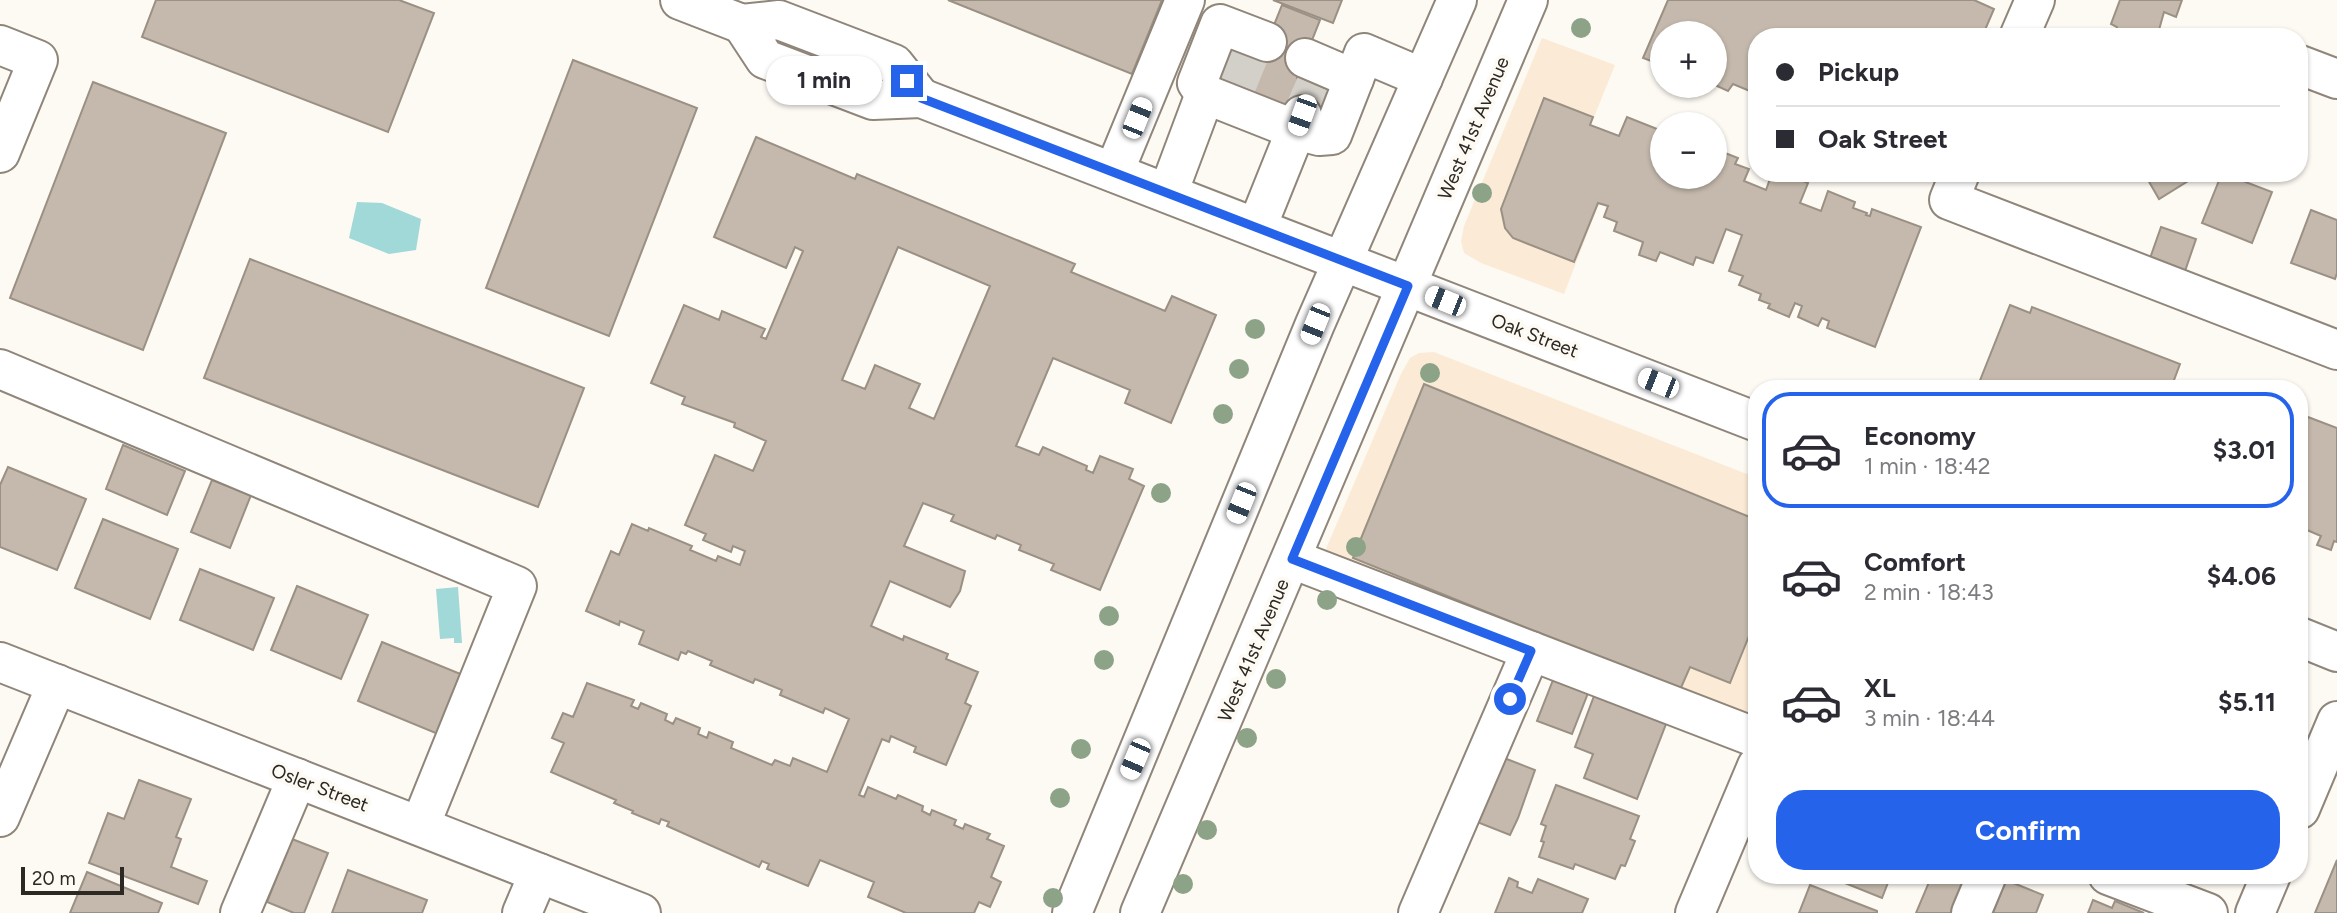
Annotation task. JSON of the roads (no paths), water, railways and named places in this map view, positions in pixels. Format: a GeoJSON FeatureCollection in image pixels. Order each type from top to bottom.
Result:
{"type":"FeatureCollection","features":[{"type":"Feature","properties":{"kind":"main road","name":"Oak Street"},"geometry":{"type":"LineString","coordinates":[[680,0],[742,24],[765,59],[873,100],[921,98],[1748,418]]}},
{"type":"Feature","properties":{"kind":"main road"},"geometry":{"type":"LineString","coordinates":[[1114,172],[1185,0]]}},
{"type":"Feature","properties":{"kind":"main road"},"geometry":{"type":"LineString","coordinates":[[1072,913],[1315,324],[1457,0]]}},
{"type":"Feature","properties":{"kind":"main road","name":"West 41st Avenue"},"geometry":{"type":"LineString","coordinates":[[1140,913],[1528,0]]}},
{"type":"Feature","properties":{"kind":"main road"},"geometry":{"type":"LineString","coordinates":[[2023,28],[2035,0]]}},
{"type":"Feature","properties":{"kind":"main road"},"geometry":{"type":"LineString","coordinates":[[0,45],[38,60],[0,153]]}},
{"type":"Feature","properties":{"kind":"main road"},"geometry":{"type":"LineString","coordinates":[[1257,228],[1316,89],[1364,52],[1423,78]]}},
{"type":"Feature","properties":{"kind":"main road"},"geometry":{"type":"LineString","coordinates":[[2308,68],[2337,79]]}},
{"type":"Feature","properties":{"kind":"main road"},"geometry":{"type":"LineString","coordinates":[[1168,193],[1241,70],[1316,89]]}},
{"type":"Feature","properties":{"kind":"main road"},"geometry":{"type":"LineString","coordinates":[[1956,182],[1949,200],[2337,350]]}},
{"type":"Feature","properties":{"kind":"main road"},"geometry":{"type":"LineString","coordinates":[[0,369],[517,586],[420,826]]}},
{"type":"Feature","properties":{"kind":"main road"},"geometry":{"type":"LineString","coordinates":[[1292,559],[1748,735]]}},
{"type":"Feature","properties":{"kind":"main road"},"geometry":{"type":"LineString","coordinates":[[2308,640],[2337,652]]}},
{"type":"Feature","properties":{"kind":"main road"},"geometry":{"type":"LineString","coordinates":[[1418,913],[1531,651]]}},
{"type":"Feature","properties":{"kind":"main road","name":"Osler Street"},"geometry":{"type":"LineString","coordinates":[[0,662],[641,913]]}},
{"type":"Feature","properties":{"kind":"main road"},"geometry":{"type":"LineString","coordinates":[[0,817],[57,684]]}},
{"type":"Feature","properties":{"kind":"main road"},"geometry":{"type":"LineString","coordinates":[[2308,790],[2337,721]]}},
{"type":"Feature","properties":{"kind":"main road"},"geometry":{"type":"LineString","coordinates":[[240,913],[297,778]]}},
{"type":"Feature","properties":{"kind":"main road"},"geometry":{"type":"LineString","coordinates":[[1695,913],[1748,787]]}},
{"type":"Feature","properties":{"kind":"main road"},"geometry":{"type":"LineString","coordinates":[[522,913],[539,873]]}},
{"type":"Feature","properties":{"kind":"main road"},"geometry":{"type":"LineString","coordinates":[[1971,913],[1983,884]]}},
{"type":"Feature","properties":{"kind":"main road"},"geometry":{"type":"LineString","coordinates":[[2132,884],[2208,913]]}},
{"type":"Feature","properties":{"kind":"main road"},"geometry":{"type":"LineString","coordinates":[[2255,913],[2267,884]]}},
{"type":"Feature","properties":{"kind":"water"},"geometry":{"type":"Polygon","coordinates":[[[357,202],[382,203],[421,219],[416,250],[389,254],[349,238],[357,202]]]}},
{"type":"Feature","properties":{"kind":"water"},"geometry":{"type":"Polygon","coordinates":[[[458,587],[462,643],[454,643],[454,638],[440,639],[436,589],[458,587]]]}},
{"type":"Feature","properties":{"kind":"tunnel"},"geometry":{"type":"LineString","coordinates":[[1236,88],[1249,56]]}},
{"type":"Feature","properties":{"kind":"tunnel"},"geometry":{"type":"LineString","coordinates":[[1302,115],[1315,85]]}}]}
